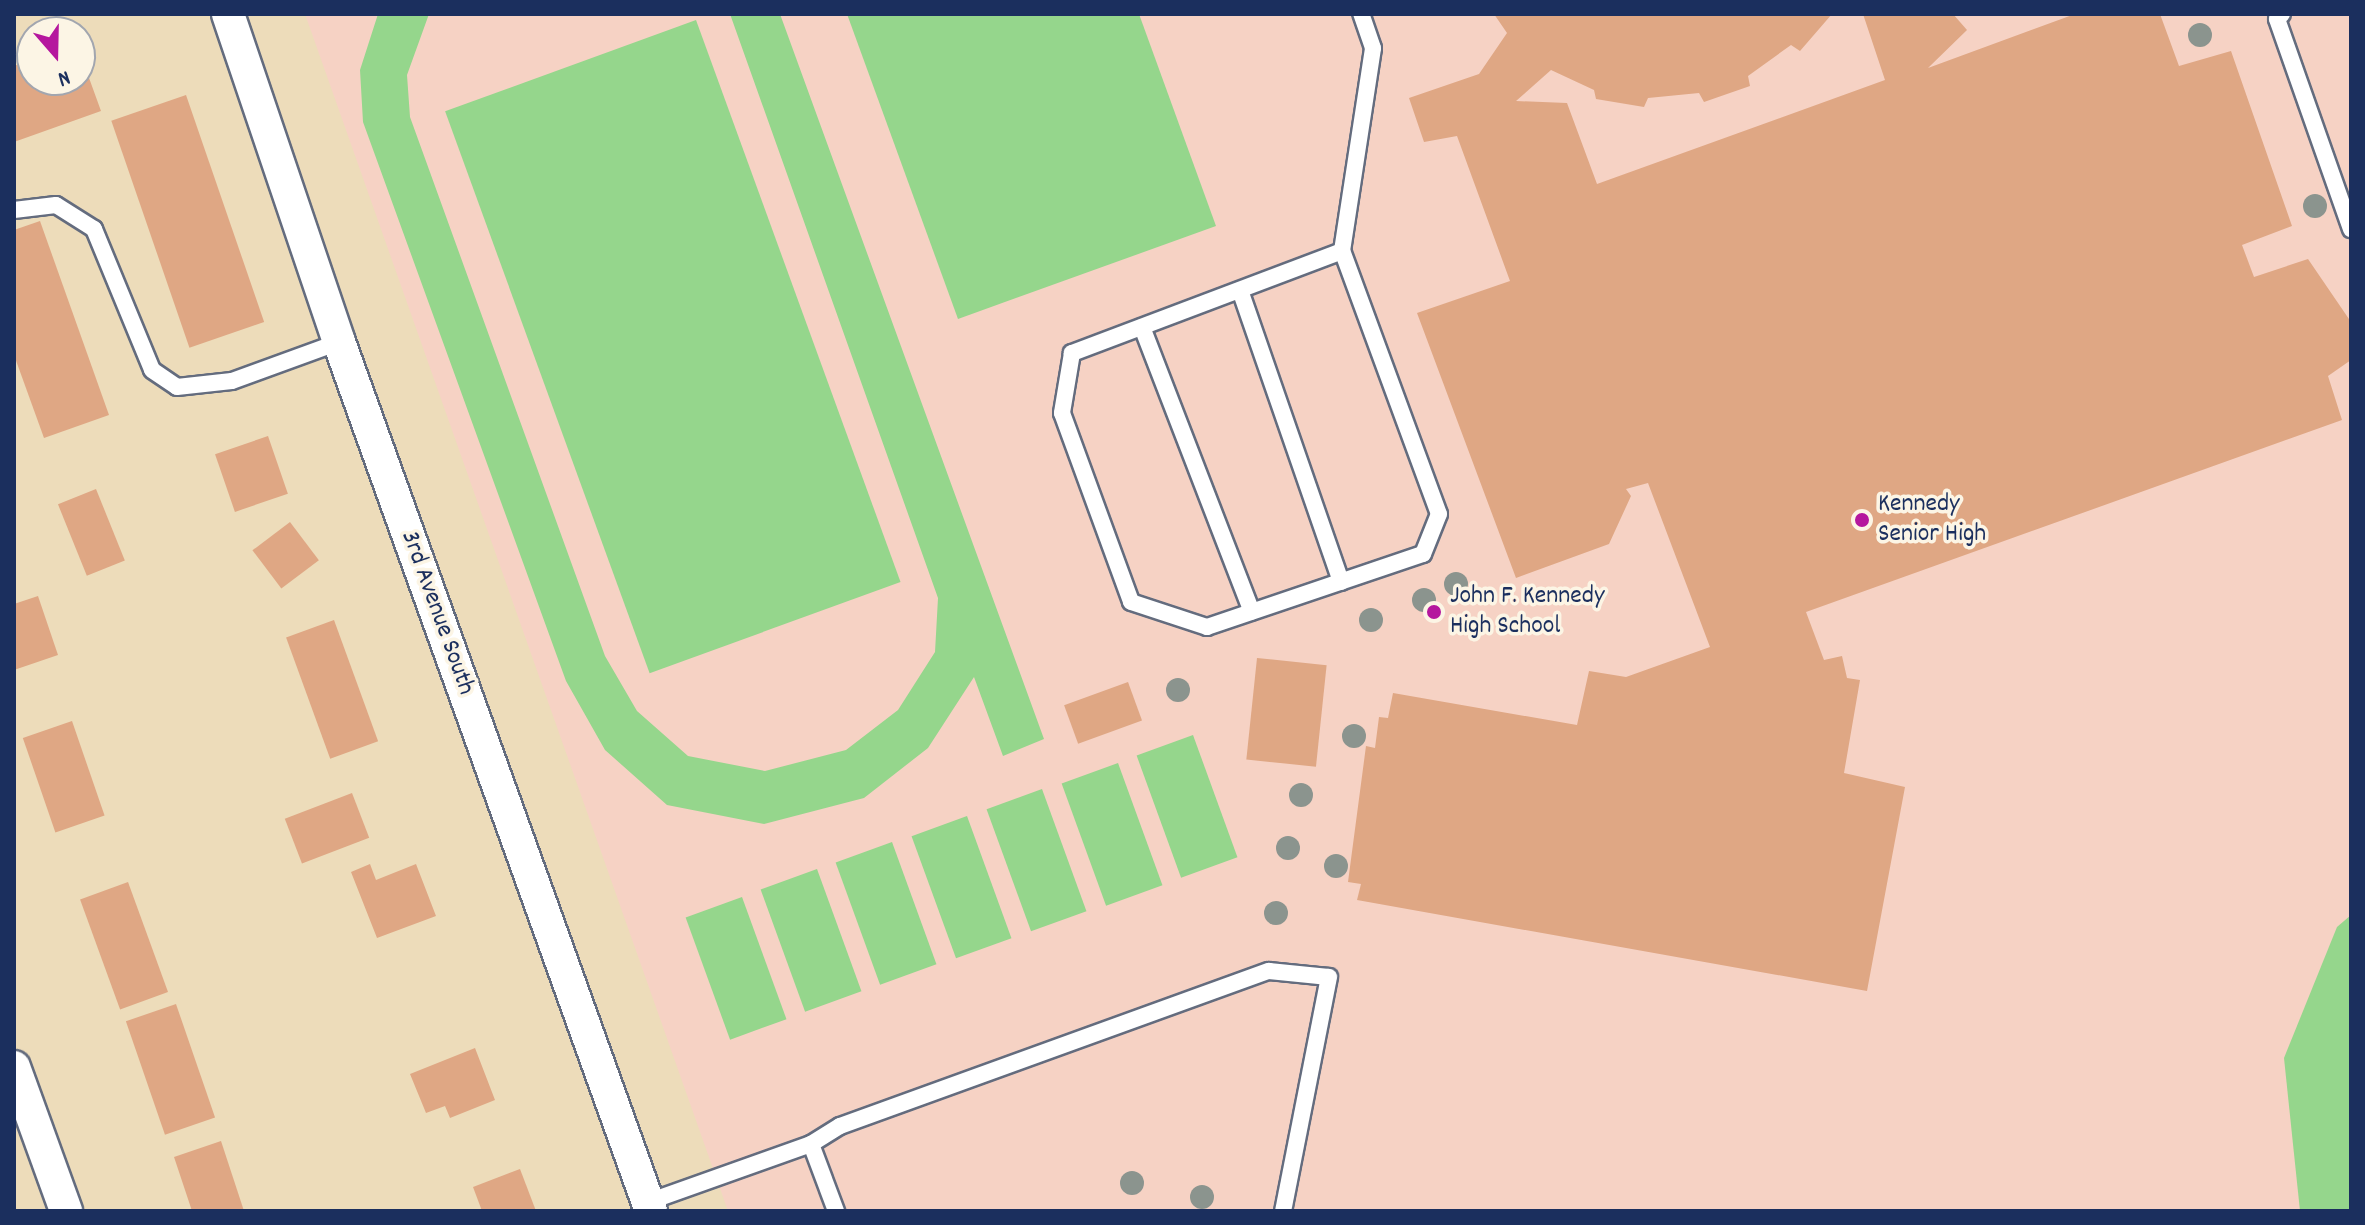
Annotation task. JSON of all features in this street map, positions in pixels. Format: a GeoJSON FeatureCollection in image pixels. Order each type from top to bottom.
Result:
{"type":"FeatureCollection","features":[{"type":"Feature","properties":{"kind":"street","name":"3rd Avenue South"},"geometry":{"type":"LineString","coordinates":[[228,14],[339,342],[649,1207]]}},
{"type":"Feature","properties":{"kind":"street"},"geometry":{"type":"LineString","coordinates":[[14,1067],[66,1211]]}},
{"type":"Feature","properties":{"kind":"lane"},"geometry":{"type":"LineString","coordinates":[[1342,251],[1072,353],[1062,413],[1131,602],[1207,627],[1423,554],[1439,514],[1342,251],[1373,48],[1361,14]]}},
{"type":"Feature","properties":{"kind":"lane"},"geometry":{"type":"LineString","coordinates":[[2282,14],[2277,19],[2351,229]]}},
{"type":"Feature","properties":{"kind":"lane"},"geometry":{"type":"LineString","coordinates":[[14,210],[56,205],[94,229],[152,370],[177,387],[232,381],[339,342]]}},
{"type":"Feature","properties":{"kind":"lane"},"geometry":{"type":"LineString","coordinates":[[1240,290],[1341,582]]}},
{"type":"Feature","properties":{"kind":"lane"},"geometry":{"type":"LineString","coordinates":[[1142,327],[1252,612]]}},
{"type":"Feature","properties":{"kind":"lane"},"geometry":{"type":"LineString","coordinates":[[649,1207],[811,1144],[840,1126],[1269,971],[1329,977],[1283,1211]]}},
{"type":"Feature","properties":{"kind":"lane"},"geometry":{"type":"LineString","coordinates":[[811,1144],[836,1211]]}},
{"type":"Feature","properties":{"kind":"shaded area","name":"John F. Kennedy High School"},"geometry":{"type":"Polygon","coordinates":[[[305,14],[2351,14],[2351,1211],[728,1211],[305,14]]]}},
{"type":"Feature","properties":{"kind":"green space"},"geometry":{"type":"Polygon","coordinates":[[[378,14],[429,14],[407,75],[410,117],[605,656],[637,711],[688,756],[765,771],[846,750],[898,710],[935,652],[938,598],[730,14],[780,14],[1044,739],[1003,756],[974,677],[928,748],[864,798],[764,824],[667,805],[605,750],[566,681],[363,122],[360,70],[378,14]]]}},
{"type":"Feature","properties":{"kind":"green space"},"geometry":{"type":"Polygon","coordinates":[[[847,14],[1139,14],[1216,226],[958,319],[847,14]]]}},
{"type":"Feature","properties":{"kind":"green space"},"geometry":{"type":"Polygon","coordinates":[[[696,20],[901,582],[650,673],[445,111],[696,20]]]}},
{"type":"Feature","properties":{"kind":"green space"},"geometry":{"type":"Polygon","coordinates":[[[1193,735],[1237,857],[1181,878],[1137,756],[1193,735]]]}},
{"type":"Feature","properties":{"kind":"green space"},"geometry":{"type":"Polygon","coordinates":[[[1118,763],[1162,885],[1106,906],[1062,784],[1118,763]]]}},
{"type":"Feature","properties":{"kind":"green space"},"geometry":{"type":"Polygon","coordinates":[[[1042,789],[1086,911],[1031,931],[987,809],[1042,789]]]}},
{"type":"Feature","properties":{"kind":"green space"},"geometry":{"type":"Polygon","coordinates":[[[967,816],[1011,938],[956,958],[912,836],[967,816]]]}},
{"type":"Feature","properties":{"kind":"green space"},"geometry":{"type":"Polygon","coordinates":[[[892,842],[936,964],[880,985],[836,863],[892,842]]]}},
{"type":"Feature","properties":{"kind":"green space"},"geometry":{"type":"Polygon","coordinates":[[[817,869],[861,991],[805,1012],[761,890],[817,869]]]}},
{"type":"Feature","properties":{"kind":"green space"},"geometry":{"type":"Polygon","coordinates":[[[742,897],[786,1019],[730,1040],[686,918],[742,897]]]}},
{"type":"Feature","properties":{"kind":"green space"},"geometry":{"type":"Polygon","coordinates":[[[2351,915],[2351,1211],[2300,1211],[2284,1058],[2337,927],[2351,915]]]}},
{"type":"Feature","properties":{"kind":"building","name":"Kennedy Senior High"},"geometry":{"type":"Polygon","coordinates":[[[1494,14],[1832,14],[1800,51],[1791,45],[1748,76],[1750,86],[1704,102],[1699,93],[1648,98],[1644,107],[1596,99],[1594,90],[1551,70],[1516,101],[1567,103],[1597,184],[1885,80],[1863,14],[1953,14],[1967,30],[1928,68],[2075,14],[2160,14],[2179,66],[2231,51],[2292,226],[2242,245],[2254,277],[2308,259],[2351,322],[2351,360],[2328,376],[2342,420],[1806,612],[1824,660],[1842,656],[1847,678],[1860,680],[1844,773],[1905,787],[1867,991],[1357,900],[1361,884],[1348,882],[1366,746],[1375,748],[1379,717],[1388,718],[1393,693],[1577,725],[1589,671],[1626,677],[1710,647],[1648,483],[1626,489],[1631,496],[1609,544],[1516,578],[1417,313],[1510,281],[1457,136],[1424,142],[1409,98],[1479,74],[1507,33],[1494,14]]]}},
{"type":"Feature","properties":{"kind":"building"},"geometry":{"type":"Polygon","coordinates":[[[14,66],[16,96],[96,96],[101,111],[14,142],[14,66]]]}},
{"type":"Feature","properties":{"kind":"building"},"geometry":{"type":"Polygon","coordinates":[[[186,95],[264,322],[189,348],[111,121],[186,95]]]}},
{"type":"Feature","properties":{"kind":"building"},"geometry":{"type":"Polygon","coordinates":[[[40,221],[109,415],[44,438],[14,355],[14,230],[40,221]]]}},
{"type":"Feature","properties":{"kind":"building"},"geometry":{"type":"Polygon","coordinates":[[[268,436],[288,494],[235,512],[215,454],[268,436]]]}},
{"type":"Feature","properties":{"kind":"building"},"geometry":{"type":"Polygon","coordinates":[[[96,489],[125,560],[87,576],[58,504],[96,489]]]}},
{"type":"Feature","properties":{"kind":"building"},"geometry":{"type":"Polygon","coordinates":[[[290,522],[319,560],[281,589],[252,550],[290,522]]]}},
{"type":"Feature","properties":{"kind":"building"},"geometry":{"type":"Polygon","coordinates":[[[38,596],[58,655],[14,670],[14,604],[38,596]]]}},
{"type":"Feature","properties":{"kind":"building"},"geometry":{"type":"Polygon","coordinates":[[[334,620],[378,741],[330,759],[286,637],[334,620]]]}},
{"type":"Feature","properties":{"kind":"building"},"geometry":{"type":"Polygon","coordinates":[[[1257,658],[1327,665],[1316,767],[1246,759],[1257,658]]]}},
{"type":"Feature","properties":{"kind":"building"},"geometry":{"type":"Polygon","coordinates":[[[1128,682],[1142,721],[1078,744],[1064,705],[1128,682]]]}},
{"type":"Feature","properties":{"kind":"building"},"geometry":{"type":"Polygon","coordinates":[[[72,721],[105,816],[55,832],[23,738],[72,721]]]}},
{"type":"Feature","properties":{"kind":"building"},"geometry":{"type":"Polygon","coordinates":[[[352,793],[369,838],[302,864],[285,819],[352,793]]]}},
{"type":"Feature","properties":{"kind":"building"},"geometry":{"type":"Polygon","coordinates":[[[370,864],[376,880],[416,864],[436,916],[377,938],[351,872],[370,864]]]}},
{"type":"Feature","properties":{"kind":"building"},"geometry":{"type":"Polygon","coordinates":[[[128,882],[168,992],[120,1009],[80,899],[128,882]]]}},
{"type":"Feature","properties":{"kind":"building"},"geometry":{"type":"Polygon","coordinates":[[[176,1004],[215,1117],[165,1135],[126,1021],[176,1004]]]}},
{"type":"Feature","properties":{"kind":"building"},"geometry":{"type":"Polygon","coordinates":[[[475,1048],[495,1100],[450,1118],[445,1106],[426,1113],[410,1074],[475,1048]]]}},
{"type":"Feature","properties":{"kind":"building"},"geometry":{"type":"Polygon","coordinates":[[[221,1141],[244,1211],[192,1211],[174,1157],[221,1141]]]}},
{"type":"Feature","properties":{"kind":"building"},"geometry":{"type":"Polygon","coordinates":[[[520,1169],[536,1211],[482,1211],[473,1187],[520,1169]]]}},
{"type":"Feature","properties":{"kind":"place","name":"Kennedy Senior High"},"geometry":{"type":"Point","coordinates":[1862,520]}},
{"type":"Feature","properties":{"kind":"place","name":"John F. Kennedy High School"},"geometry":{"type":"Point","coordinates":[1434,612]}}]}
